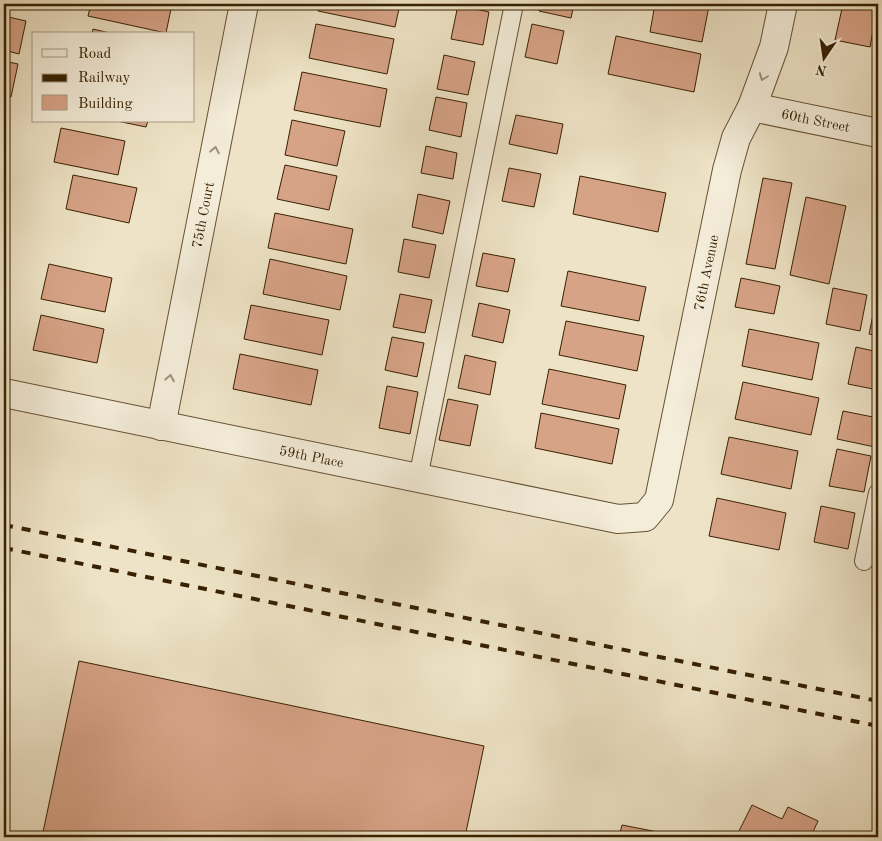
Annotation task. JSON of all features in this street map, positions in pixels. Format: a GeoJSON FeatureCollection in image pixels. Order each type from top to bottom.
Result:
{"type":"FeatureCollection","features":[{"type":"Feature","properties":{"kind":"street","name":"75th Court"},"geometry":{"type":"LineString","coordinates":[[161,426],[244,4]]}},
{"type":"Feature","properties":{"kind":"street","name":"76th Avenue"},"geometry":{"type":"LineString","coordinates":[[618,519],[646,517],[659,500],[726,170],[736,138],[752,107],[774,47],[783,4]]}},
{"type":"Feature","properties":{"kind":"street","name":"60th Street"},"geometry":{"type":"LineString","coordinates":[[752,107],[878,133]]}},
{"type":"Feature","properties":{"kind":"street","name":"59th Place"},"geometry":{"type":"LineString","coordinates":[[4,393],[618,519]]}},
{"type":"Feature","properties":{"kind":"lane"},"geometry":{"type":"LineString","coordinates":[[418,478],[514,4]]}},
{"type":"Feature","properties":{"kind":"lane"},"geometry":{"type":"LineString","coordinates":[[864,561],[878,493]]}},
{"type":"Feature","properties":{"kind":"building"},"geometry":{"type":"Polygon","coordinates":[[[91,4],[172,4],[166,32],[88,16],[91,4]]]}},
{"type":"Feature","properties":{"kind":"building"},"geometry":{"type":"Polygon","coordinates":[[[319,4],[400,4],[395,27],[318,11],[319,4]]]}},
{"type":"Feature","properties":{"kind":"building"},"geometry":{"type":"Polygon","coordinates":[[[541,4],[574,4],[571,18],[539,11],[541,4]]]}},
{"type":"Feature","properties":{"kind":"building"},"geometry":{"type":"Polygon","coordinates":[[[655,4],[698,4],[709,6],[702,42],[650,32],[655,4]]]}},
{"type":"Feature","properties":{"kind":"building"},"geometry":{"type":"Polygon","coordinates":[[[843,4],[878,4],[870,47],[835,40],[843,4]]]}},
{"type":"Feature","properties":{"kind":"building"},"geometry":{"type":"Polygon","coordinates":[[[458,5],[489,12],[483,45],[451,39],[458,5]]]}},
{"type":"Feature","properties":{"kind":"building"},"geometry":{"type":"Polygon","coordinates":[[[4,16],[26,21],[19,54],[4,50],[4,16]]]}},
{"type":"Feature","properties":{"kind":"building"},"geometry":{"type":"Polygon","coordinates":[[[316,24],[394,39],[387,74],[309,58],[316,24]]]}},
{"type":"Feature","properties":{"kind":"building"},"geometry":{"type":"Polygon","coordinates":[[[532,24],[564,31],[557,64],[525,57],[532,24]]]}},
{"type":"Feature","properties":{"kind":"building"},"geometry":{"type":"Polygon","coordinates":[[[93,29],[106,32],[92,32],[93,29]]]}},
{"type":"Feature","properties":{"kind":"building"},"geometry":{"type":"Polygon","coordinates":[[[616,36],[701,54],[694,92],[608,74],[616,36]]]}},
{"type":"Feature","properties":{"kind":"building"},"geometry":{"type":"Polygon","coordinates":[[[444,55],[475,62],[468,95],[437,89],[444,55]]]}},
{"type":"Feature","properties":{"kind":"building"},"geometry":{"type":"Polygon","coordinates":[[[4,61],[18,64],[11,97],[4,96],[4,61]]]}},
{"type":"Feature","properties":{"kind":"building"},"geometry":{"type":"Polygon","coordinates":[[[302,72],[387,89],[380,127],[294,110],[302,72]]]}},
{"type":"Feature","properties":{"kind":"building"},"geometry":{"type":"Polygon","coordinates":[[[436,97],[467,103],[461,137],[429,130],[436,97]]]}},
{"type":"Feature","properties":{"kind":"building"},"geometry":{"type":"Polygon","coordinates":[[[516,115],[563,124],[557,154],[509,144],[516,115]]]}},
{"type":"Feature","properties":{"kind":"building"},"geometry":{"type":"Polygon","coordinates":[[[292,120],[345,131],[337,166],[285,155],[292,120]]]}},
{"type":"Feature","properties":{"kind":"building"},"geometry":{"type":"Polygon","coordinates":[[[122,122],[148,122],[146,127],[122,122]]]}},
{"type":"Feature","properties":{"kind":"building"},"geometry":{"type":"Polygon","coordinates":[[[61,128],[125,141],[118,175],[54,162],[61,128]]]}},
{"type":"Feature","properties":{"kind":"building"},"geometry":{"type":"Polygon","coordinates":[[[426,146],[457,153],[453,179],[421,173],[426,146]]]}},
{"type":"Feature","properties":{"kind":"building"},"geometry":{"type":"Polygon","coordinates":[[[285,165],[337,176],[329,210],[277,199],[285,165]]]}},
{"type":"Feature","properties":{"kind":"building"},"geometry":{"type":"Polygon","coordinates":[[[509,168],[541,174],[534,207],[502,201],[509,168]]]}},
{"type":"Feature","properties":{"kind":"building"},"geometry":{"type":"Polygon","coordinates":[[[73,175],[137,188],[129,223],[66,209],[73,175]]]}},
{"type":"Feature","properties":{"kind":"building"},"geometry":{"type":"Polygon","coordinates":[[[580,176],[666,193],[658,232],[573,214],[580,176]]]}},
{"type":"Feature","properties":{"kind":"building"},"geometry":{"type":"Polygon","coordinates":[[[763,178],[792,183],[775,269],[746,264],[763,178]]]}},
{"type":"Feature","properties":{"kind":"building"},"geometry":{"type":"Polygon","coordinates":[[[418,194],[450,201],[443,234],[412,227],[418,194]]]}},
{"type":"Feature","properties":{"kind":"building"},"geometry":{"type":"Polygon","coordinates":[[[806,197],[846,206],[829,284],[790,275],[806,197]]]}},
{"type":"Feature","properties":{"kind":"building"},"geometry":{"type":"Polygon","coordinates":[[[275,213],[353,229],[346,264],[268,248],[275,213]]]}},
{"type":"Feature","properties":{"kind":"building"},"geometry":{"type":"Polygon","coordinates":[[[404,239],[436,245],[429,278],[398,272],[404,239]]]}},
{"type":"Feature","properties":{"kind":"building"},"geometry":{"type":"Polygon","coordinates":[[[483,253],[515,259],[508,292],[476,286],[483,253]]]}},
{"type":"Feature","properties":{"kind":"building"},"geometry":{"type":"Polygon","coordinates":[[[270,259],[347,276],[340,310],[263,294],[270,259]]]}},
{"type":"Feature","properties":{"kind":"building"},"geometry":{"type":"Polygon","coordinates":[[[49,264],[112,278],[105,312],[41,299],[49,264]]]}},
{"type":"Feature","properties":{"kind":"building"},"geometry":{"type":"Polygon","coordinates":[[[568,271],[646,287],[639,321],[561,306],[568,271]]]}},
{"type":"Feature","properties":{"kind":"building"},"geometry":{"type":"Polygon","coordinates":[[[741,278],[780,286],[774,314],[735,307],[741,278]]]}},
{"type":"Feature","properties":{"kind":"building"},"geometry":{"type":"Polygon","coordinates":[[[833,288],[867,295],[860,331],[826,324],[833,288]]]}},
{"type":"Feature","properties":{"kind":"building"},"geometry":{"type":"Polygon","coordinates":[[[878,291],[878,336],[869,334],[878,291]]]}},
{"type":"Feature","properties":{"kind":"building"},"geometry":{"type":"Polygon","coordinates":[[[400,294],[432,300],[425,333],[393,327],[400,294]]]}},
{"type":"Feature","properties":{"kind":"building"},"geometry":{"type":"Polygon","coordinates":[[[479,303],[510,310],[503,343],[472,336],[479,303]]]}},
{"type":"Feature","properties":{"kind":"building"},"geometry":{"type":"Polygon","coordinates":[[[251,305],[329,320],[322,355],[244,339],[251,305]]]}},
{"type":"Feature","properties":{"kind":"building"},"geometry":{"type":"Polygon","coordinates":[[[41,315],[104,329],[97,363],[33,350],[41,315]]]}},
{"type":"Feature","properties":{"kind":"building"},"geometry":{"type":"Polygon","coordinates":[[[566,321],[644,336],[637,371],[559,355],[566,321]]]}},
{"type":"Feature","properties":{"kind":"building"},"geometry":{"type":"Polygon","coordinates":[[[749,329],[819,343],[812,380],[742,366],[749,329]]]}},
{"type":"Feature","properties":{"kind":"building"},"geometry":{"type":"Polygon","coordinates":[[[392,337],[424,343],[417,377],[385,370],[392,337]]]}},
{"type":"Feature","properties":{"kind":"building"},"geometry":{"type":"Polygon","coordinates":[[[856,347],[878,352],[878,390],[848,384],[856,347]]]}},
{"type":"Feature","properties":{"kind":"building"},"geometry":{"type":"Polygon","coordinates":[[[240,354],[318,370],[311,405],[233,389],[240,354]]]}},
{"type":"Feature","properties":{"kind":"building"},"geometry":{"type":"Polygon","coordinates":[[[465,355],[496,362],[490,395],[458,388],[465,355]]]}},
{"type":"Feature","properties":{"kind":"building"},"geometry":{"type":"Polygon","coordinates":[[[549,369],[626,385],[619,419],[542,404],[549,369]]]}},
{"type":"Feature","properties":{"kind":"building"},"geometry":{"type":"Polygon","coordinates":[[[743,382],[819,398],[811,435],[735,419],[743,382]]]}},
{"type":"Feature","properties":{"kind":"building"},"geometry":{"type":"Polygon","coordinates":[[[387,386],[418,392],[410,434],[379,428],[387,386]]]}},
{"type":"Feature","properties":{"kind":"building"},"geometry":{"type":"Polygon","coordinates":[[[448,399],[478,405],[470,446],[439,440],[448,399]]]}},
{"type":"Feature","properties":{"kind":"building"},"geometry":{"type":"Polygon","coordinates":[[[843,411],[878,418],[875,447],[837,439],[843,411]]]}},
{"type":"Feature","properties":{"kind":"building"},"geometry":{"type":"Polygon","coordinates":[[[541,413],[619,429],[612,464],[535,448],[541,413]]]}},
{"type":"Feature","properties":{"kind":"building"},"geometry":{"type":"Polygon","coordinates":[[[729,437],[798,451],[791,489],[721,474],[729,437]]]}},
{"type":"Feature","properties":{"kind":"building"},"geometry":{"type":"Polygon","coordinates":[[[837,449],[871,456],[864,492],[829,486],[837,449]]]}},
{"type":"Feature","properties":{"kind":"building"},"geometry":{"type":"Polygon","coordinates":[[[717,498],[786,513],[779,550],[709,536],[717,498]]]}},
{"type":"Feature","properties":{"kind":"building"},"geometry":{"type":"Polygon","coordinates":[[[821,506],[855,513],[848,549],[814,542],[821,506]]]}},
{"type":"Feature","properties":{"kind":"building"},"geometry":{"type":"Polygon","coordinates":[[[79,661],[484,746],[465,837],[42,837],[79,661]]]}},
{"type":"Feature","properties":{"kind":"building"},"geometry":{"type":"Polygon","coordinates":[[[752,805],[782,819],[788,807],[818,821],[812,834],[820,837],[736,837],[752,805]]]}},
{"type":"Feature","properties":{"kind":"building"},"geometry":{"type":"Polygon","coordinates":[[[622,825],[663,833],[662,837],[619,837],[622,825]]]}},
{"type":"Feature","properties":{"kind":"railway"},"geometry":{"type":"LineString","coordinates":[[4,525],[878,701]]}},
{"type":"Feature","properties":{"kind":"railway"},"geometry":{"type":"LineString","coordinates":[[4,548],[878,726]]}}]}
